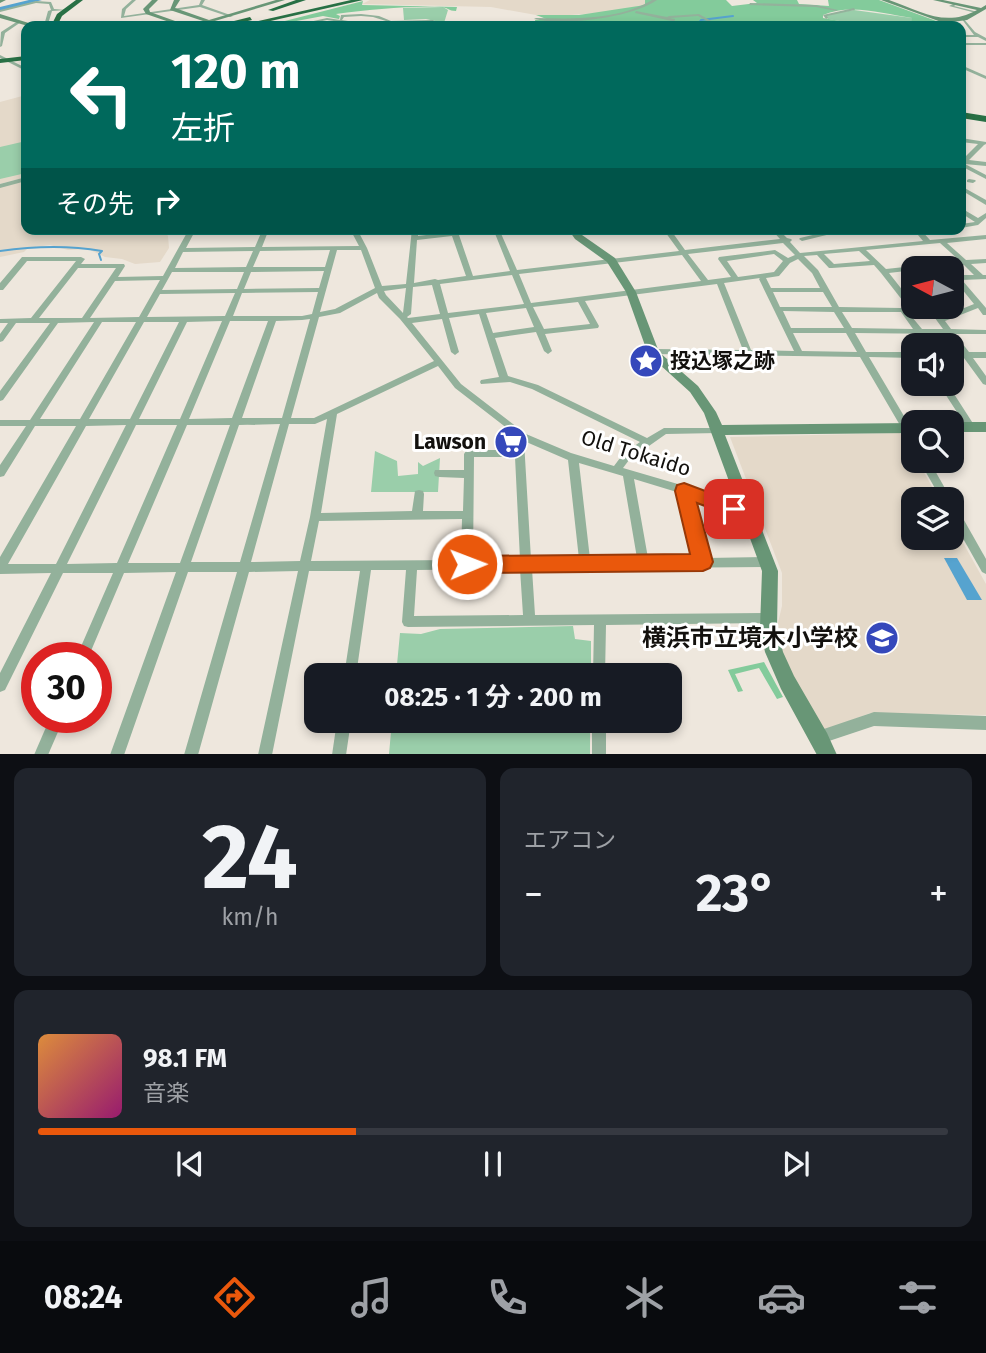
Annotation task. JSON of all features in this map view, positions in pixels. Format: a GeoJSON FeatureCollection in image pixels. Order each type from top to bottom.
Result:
{"type":"FeatureCollection","features":[{"type":"Feature","properties":{"kind":"highway"},"geometry":{"type":"LineString","coordinates":[[56,21],[59,15],[80,0]]}},
{"type":"Feature","properties":{"kind":"highway"},"geometry":{"type":"LineString","coordinates":[[62,21],[64,16],[86,0]]}},
{"type":"Feature","properties":{"kind":"highway"},"geometry":{"type":"LineString","coordinates":[[229,21],[303,0]]}},
{"type":"Feature","properties":{"kind":"highway"},"geometry":{"type":"LineString","coordinates":[[232,21],[323,0]]}},
{"type":"Feature","properties":{"kind":"highway"},"geometry":{"type":"LineString","coordinates":[[257,21],[339,0]]}},
{"type":"Feature","properties":{"kind":"highway"},"geometry":{"type":"LineString","coordinates":[[261,21],[360,0]]}},
{"type":"Feature","properties":{"kind":"highway"},"geometry":{"type":"LineString","coordinates":[[0,62],[21,65]]}},
{"type":"Feature","properties":{"kind":"highway"},"geometry":{"type":"LineString","coordinates":[[966,116],[986,119]]}},
{"type":"Feature","properties":{"kind":"street"},"geometry":{"type":"LineString","coordinates":[[0,11],[33,0]]}},
{"type":"Feature","properties":{"kind":"street"},"geometry":{"type":"LineString","coordinates":[[134,0],[124,9],[122,17],[200,6],[231,16]]}},
{"type":"Feature","properties":{"kind":"street"},"geometry":{"type":"LineString","coordinates":[[155,0],[146,9],[150,14],[172,21]]}},
{"type":"Feature","properties":{"kind":"street"},"geometry":{"type":"LineString","coordinates":[[177,0],[171,7],[204,21]]}},
{"type":"Feature","properties":{"kind":"street"},"geometry":{"type":"LineString","coordinates":[[200,6],[203,0]]}},
{"type":"Feature","properties":{"kind":"street"},"geometry":{"type":"LineString","coordinates":[[222,21],[282,0]]}},
{"type":"Feature","properties":{"kind":"street"},"geometry":{"type":"LineString","coordinates":[[536,19],[584,20],[640,9],[655,0]]}},
{"type":"Feature","properties":{"kind":"street"},"geometry":{"type":"LineString","coordinates":[[884,0],[937,21]]}},
{"type":"Feature","properties":{"kind":"street"},"geometry":{"type":"LineString","coordinates":[[940,0],[981,9]]}},
{"type":"Feature","properties":{"kind":"street"},"geometry":{"type":"LineString","coordinates":[[0,11],[36,2],[50,3],[53,10],[65,10]]}},
{"type":"Feature","properties":{"kind":"street"},"geometry":{"type":"LineString","coordinates":[[750,5],[854,9]]}},
{"type":"Feature","properties":{"kind":"street"},"geometry":{"type":"LineString","coordinates":[[955,21],[981,9]]}},
{"type":"Feature","properties":{"kind":"street"},"geometry":{"type":"LineString","coordinates":[[826,19],[825,15],[836,10]]}},
{"type":"Feature","properties":{"kind":"street"},"geometry":{"type":"LineString","coordinates":[[0,11],[19,22],[1,35],[0,46]]}},
{"type":"Feature","properties":{"kind":"street"},"geometry":{"type":"LineString","coordinates":[[630,11],[668,17],[699,15],[709,21]]}},
{"type":"Feature","properties":{"kind":"street"},"geometry":{"type":"LineString","coordinates":[[48,21],[50,12]]}},
{"type":"Feature","properties":{"kind":"street"},"geometry":{"type":"LineString","coordinates":[[341,19],[342,16],[370,15],[384,16],[389,21]]}},
{"type":"Feature","properties":{"kind":"street"},"geometry":{"type":"LineString","coordinates":[[668,17],[673,21]]}},
{"type":"Feature","properties":{"kind":"street"},"geometry":{"type":"LineString","coordinates":[[317,21],[339,21]]}},
{"type":"Feature","properties":{"kind":"street"},"geometry":{"type":"LineString","coordinates":[[410,21],[433,21]]}},
{"type":"Feature","properties":{"kind":"street"},"geometry":{"type":"LineString","coordinates":[[966,23],[986,40]]}},
{"type":"Feature","properties":{"kind":"street"},"geometry":{"type":"LineString","coordinates":[[966,36],[979,36]]}},
{"type":"Feature","properties":{"kind":"street"},"geometry":{"type":"LineString","coordinates":[[966,43],[986,40]]}},
{"type":"Feature","properties":{"kind":"street"},"geometry":{"type":"LineString","coordinates":[[966,68],[986,78]]}},
{"type":"Feature","properties":{"kind":"street"},"geometry":{"type":"LineString","coordinates":[[966,140],[984,143]]}},
{"type":"Feature","properties":{"kind":"street"},"geometry":{"type":"LineString","coordinates":[[966,160],[984,143]]}},
{"type":"Feature","properties":{"kind":"street"},"geometry":{"type":"LineString","coordinates":[[966,152],[972,153]]}},
{"type":"Feature","properties":{"kind":"street"},"geometry":{"type":"LineString","coordinates":[[966,161],[986,164]]}},
{"type":"Feature","properties":{"kind":"street"},"geometry":{"type":"LineString","coordinates":[[0,186],[21,180]]}},
{"type":"Feature","properties":{"kind":"street"},"geometry":{"type":"LineString","coordinates":[[971,182],[986,203]]}},
{"type":"Feature","properties":{"kind":"street"},"geometry":{"type":"LineString","coordinates":[[966,213],[978,221]]}},
{"type":"Feature","properties":{"kind":"street"},"geometry":{"type":"LineString","coordinates":[[966,225],[986,215]]}},
{"type":"Feature","properties":{"kind":"street"},"geometry":{"type":"LineString","coordinates":[[0,568],[189,235]]}},
{"type":"Feature","properties":{"kind":"street"},"geometry":{"type":"LineString","coordinates":[[89,642],[264,235]]}},
{"type":"Feature","properties":{"kind":"street","name":"Old Tokaido"},"geometry":{"type":"LineString","coordinates":[[356,235],[379,289],[439,362],[460,385],[523,436],[573,457],[734,509],[747,510]]}},
{"type":"Feature","properties":{"kind":"street"},"geometry":{"type":"LineString","coordinates":[[414,235],[405,319],[763,277],[776,274],[787,261],[800,255],[986,237]]}},
{"type":"Feature","properties":{"kind":"street"},"geometry":{"type":"LineString","coordinates":[[455,235],[470,277]]}},
{"type":"Feature","properties":{"kind":"street"},"geometry":{"type":"LineString","coordinates":[[499,235],[548,351]]}},
{"type":"Feature","properties":{"kind":"street"},"geometry":{"type":"LineString","coordinates":[[577,235],[611,260],[631,292],[654,352],[694,390],[718,430],[768,562],[772,590],[767,618],[770,639],[780,669],[794,698],[820,737],[827,754]]}},
{"type":"Feature","properties":{"kind":"street"},"geometry":{"type":"LineString","coordinates":[[670,235],[706,283]]}},
{"type":"Feature","properties":{"kind":"street"},"geometry":{"type":"LineString","coordinates":[[781,235],[826,290],[901,415]]}},
{"type":"Feature","properties":{"kind":"street"},"geometry":{"type":"LineString","coordinates":[[802,239],[820,235]]}},
{"type":"Feature","properties":{"kind":"street"},"geometry":{"type":"LineString","coordinates":[[922,235],[927,241]]}},
{"type":"Feature","properties":{"kind":"street"},"geometry":{"type":"LineString","coordinates":[[0,321],[272,320],[314,316],[337,311],[379,289],[410,284],[787,240]]}},
{"type":"Feature","properties":{"kind":"street"},"geometry":{"type":"LineString","coordinates":[[941,241],[983,277]]}},
{"type":"Feature","properties":{"kind":"street"},"geometry":{"type":"LineString","coordinates":[[181,250],[364,248]]}},
{"type":"Feature","properties":{"kind":"street"},"geometry":{"type":"LineString","coordinates":[[191,754],[334,249]]}},
{"type":"Feature","properties":{"kind":"street"},"geometry":{"type":"LineString","coordinates":[[861,249],[884,271],[901,295]]}},
{"type":"Feature","properties":{"kind":"street"},"geometry":{"type":"LineString","coordinates":[[736,279],[722,259],[775,252],[787,261]]}},
{"type":"Feature","properties":{"kind":"street"},"geometry":{"type":"LineString","coordinates":[[819,253],[832,267],[876,263]]}},
{"type":"Feature","properties":{"kind":"street"},"geometry":{"type":"LineString","coordinates":[[0,288],[25,259],[81,259],[33,321]]}},
{"type":"Feature","properties":{"kind":"street"},"geometry":{"type":"LineString","coordinates":[[884,271],[986,261]]}},
{"type":"Feature","properties":{"kind":"street"},"geometry":{"type":"LineString","coordinates":[[76,266],[121,266],[83,321]]}},
{"type":"Feature","properties":{"kind":"street"},"geometry":{"type":"LineString","coordinates":[[113,279],[249,269],[328,269]]}},
{"type":"Feature","properties":{"kind":"street"},"geometry":{"type":"LineString","coordinates":[[763,277],[799,353]]}},
{"type":"Feature","properties":{"kind":"street"},"geometry":{"type":"LineString","coordinates":[[964,280],[983,277]]}},
{"type":"Feature","properties":{"kind":"street"},"geometry":{"type":"LineString","coordinates":[[435,281],[455,352]]}},
{"type":"Feature","properties":{"kind":"street"},"geometry":{"type":"LineString","coordinates":[[720,281],[748,353]]}},
{"type":"Feature","properties":{"kind":"street"},"geometry":{"type":"LineString","coordinates":[[964,289],[980,302],[986,313]]}},
{"type":"Feature","properties":{"kind":"street"},"geometry":{"type":"LineString","coordinates":[[156,292],[321,290]]}},
{"type":"Feature","properties":{"kind":"street"},"geometry":{"type":"LineString","coordinates":[[769,290],[826,290]]}},
{"type":"Feature","properties":{"kind":"street"},"geometry":{"type":"LineString","coordinates":[[490,336],[595,326],[579,299]]}},
{"type":"Feature","properties":{"kind":"street"},"geometry":{"type":"LineString","coordinates":[[980,302],[940,320],[986,382]]}},
{"type":"Feature","properties":{"kind":"street"},"geometry":{"type":"LineString","coordinates":[[779,309],[901,306]]}},
{"type":"Feature","properties":{"kind":"street"},"geometry":{"type":"LineString","coordinates":[[482,312],[504,379]]}},
{"type":"Feature","properties":{"kind":"street"},"geometry":{"type":"LineString","coordinates":[[914,319],[919,331]]}},
{"type":"Feature","properties":{"kind":"street"},"geometry":{"type":"LineString","coordinates":[[0,687],[184,320]]}},
{"type":"Feature","properties":{"kind":"street"},"geometry":{"type":"LineString","coordinates":[[117,754],[272,320]]}},
{"type":"Feature","properties":{"kind":"street"},"geometry":{"type":"LineString","coordinates":[[0,339],[14,321]]}},
{"type":"Feature","properties":{"kind":"street"},"geometry":{"type":"LineString","coordinates":[[0,398],[55,321]]}},
{"type":"Feature","properties":{"kind":"street"},"geometry":{"type":"LineString","coordinates":[[0,473],[99,321]]}},
{"type":"Feature","properties":{"kind":"street"},"geometry":{"type":"LineString","coordinates":[[789,330],[986,331]]}},
{"type":"Feature","properties":{"kind":"street"},"geometry":{"type":"LineString","coordinates":[[654,352],[901,355]]}},
{"type":"Feature","properties":{"kind":"street"},"geometry":{"type":"LineString","coordinates":[[966,355],[986,355]]}},
{"type":"Feature","properties":{"kind":"street"},"geometry":{"type":"LineString","coordinates":[[0,423],[315,421],[439,362]]}},
{"type":"Feature","properties":{"kind":"street"},"geometry":{"type":"LineString","coordinates":[[484,382],[504,379],[535,387],[648,442]]}},
{"type":"Feature","properties":{"kind":"street"},"geometry":{"type":"LineString","coordinates":[[951,396],[971,427]]}},
{"type":"Feature","properties":{"kind":"street"},"geometry":{"type":"LineString","coordinates":[[265,754],[315,517],[333,413]]}},
{"type":"Feature","properties":{"kind":"street"},"geometry":{"type":"LineString","coordinates":[[964,427],[986,427]]}},
{"type":"Feature","properties":{"kind":"street"},"geometry":{"type":"LineString","coordinates":[[616,470],[626,457],[664,431],[901,428]]}},
{"type":"Feature","properties":{"kind":"street"},"geometry":{"type":"LineString","coordinates":[[523,436],[519,440],[529,620]]}},
{"type":"Feature","properties":{"kind":"street"},"geometry":{"type":"LineString","coordinates":[[467,564],[469,454],[520,453]]}},
{"type":"Feature","properties":{"kind":"street"},"geometry":{"type":"LineString","coordinates":[[573,457],[585,563]]}},
{"type":"Feature","properties":{"kind":"street"},"geometry":{"type":"LineString","coordinates":[[439,473],[469,474]]}},
{"type":"Feature","properties":{"kind":"street"},"geometry":{"type":"LineString","coordinates":[[628,473],[643,563]]}},
{"type":"Feature","properties":{"kind":"street"},"geometry":{"type":"LineString","coordinates":[[684,491],[703,562]]}},
{"type":"Feature","properties":{"kind":"street"},"geometry":{"type":"LineString","coordinates":[[417,516],[419,494]]}},
{"type":"Feature","properties":{"kind":"street"},"geometry":{"type":"LineString","coordinates":[[315,517],[468,515]]}},
{"type":"Feature","properties":{"kind":"street"},"geometry":{"type":"LineString","coordinates":[[964,529],[984,563]]}},
{"type":"Feature","properties":{"kind":"street"},"geometry":{"type":"LineString","coordinates":[[0,568],[768,562]]}},
{"type":"Feature","properties":{"kind":"street"},"geometry":{"type":"LineString","coordinates":[[412,565],[408,622],[767,618]]}},
{"type":"Feature","properties":{"kind":"street"},"geometry":{"type":"LineString","coordinates":[[352,663],[366,566]]}},
{"type":"Feature","properties":{"kind":"street"},"geometry":{"type":"LineString","coordinates":[[599,663],[600,620]]}},
{"type":"Feature","properties":{"kind":"street"},"geometry":{"type":"LineString","coordinates":[[820,737],[874,719],[986,723]]}},
{"type":"Feature","properties":{"kind":"street"},"geometry":{"type":"LineString","coordinates":[[40,754],[50,733]]}},
{"type":"Feature","properties":{"kind":"street"},"geometry":{"type":"LineString","coordinates":[[339,754],[342,733]]}},
{"type":"Feature","properties":{"kind":"street"},"geometry":{"type":"LineString","coordinates":[[599,733],[599,754]]}},
{"type":"Feature","properties":{"kind":"shaded area"},"geometry":{"type":"Polygon","coordinates":[[[370,0],[652,0],[645,5],[613,12],[536,15],[491,7],[362,4],[370,0]]]}},
{"type":"Feature","properties":{"kind":"shaded area"},"geometry":{"type":"Polygon","coordinates":[[[21,96],[21,178],[0,184],[0,102],[21,96]]]}},
{"type":"Feature","properties":{"kind":"shaded area"},"geometry":{"type":"Polygon","coordinates":[[[21,181],[21,235],[167,235],[169,248],[160,262],[135,264],[105,257],[88,249],[68,250],[50,245],[28,248],[24,252],[0,257],[0,187],[21,181]]]}},
{"type":"Feature","properties":{"kind":"shaded area","name":"横浜市立境木小学校"},"geometry":{"type":"Polygon","coordinates":[[[900,433],[901,473],[924,473],[932,487],[901,487],[901,550],[964,550],[964,545],[986,584],[986,715],[870,713],[822,732],[793,681],[779,645],[776,631],[782,606],[782,573],[730,437],[900,433]]]}},
{"type":"Feature","properties":{"kind":"green space"},"geometry":{"type":"Polygon","coordinates":[[[645,0],[726,0],[732,6],[757,3],[753,0],[797,0],[799,4],[829,6],[828,0],[879,0],[936,21],[912,21],[912,18],[856,10],[823,15],[823,18],[840,21],[535,20],[549,20],[536,15],[579,15],[645,5],[645,0]]]}},
{"type":"Feature","properties":{"kind":"green space"},"geometry":{"type":"Polygon","coordinates":[[[363,1],[362,5],[457,7],[456,11],[440,7],[414,7],[336,14],[340,16],[339,19],[323,16],[285,21],[363,1]]]}},
{"type":"Feature","properties":{"kind":"green space"},"geometry":{"type":"Polygon","coordinates":[[[443,7],[448,10],[445,21],[404,20],[403,8],[443,7]]]}},
{"type":"Feature","properties":{"kind":"green space"},"geometry":{"type":"Polygon","coordinates":[[[854,10],[912,18],[912,21],[840,21],[828,19],[825,15],[854,10]]]}},
{"type":"Feature","properties":{"kind":"green space"},"geometry":{"type":"Polygon","coordinates":[[[21,142],[21,174],[0,179],[0,147],[21,142]]]}},
{"type":"Feature","properties":{"kind":"green space"},"geometry":{"type":"Polygon","coordinates":[[[375,451],[397,461],[398,476],[418,474],[418,462],[423,466],[440,458],[438,492],[371,492],[375,451]]]}},
{"type":"Feature","properties":{"kind":"green space"},"geometry":{"type":"Polygon","coordinates":[[[573,626],[575,639],[591,641],[591,663],[397,663],[400,633],[421,634],[440,629],[573,626]]]}},
{"type":"Feature","properties":{"kind":"green space"},"geometry":{"type":"Polygon","coordinates":[[[764,662],[783,697],[777,699],[759,668],[735,674],[743,691],[738,692],[728,670],[764,662]]]}},
{"type":"Feature","properties":{"kind":"green space"},"geometry":{"type":"Polygon","coordinates":[[[391,733],[590,733],[590,754],[389,754],[391,733]]]}},
{"type":"Feature","properties":{"kind":"water"},"geometry":{"type":"Polygon","coordinates":[[[944,558],[957,558],[982,600],[967,600],[944,558]]]}},
{"type":"Feature","properties":{"kind":"waterway"},"geometry":{"type":"LineString","coordinates":[[0,9],[38,0]]}},
{"type":"Feature","properties":{"kind":"waterway"},"geometry":{"type":"LineString","coordinates":[[700,21],[733,16]]}},
{"type":"Feature","properties":{"kind":"waterway"},"geometry":{"type":"LineString","coordinates":[[0,251],[38,247],[76,248],[102,251],[99,254],[101,260]]}},
{"type":"Feature","properties":{"kind":"place","name":"投込塚之跡"},"geometry":{"type":"Point","coordinates":[646,361]}},
{"type":"Feature","properties":{"kind":"place","name":"Lawson"},"geometry":{"type":"Point","coordinates":[511,442]}},
{"type":"Feature","properties":{"kind":"place","name":"横浜市立境木小学校"},"geometry":{"type":"Point","coordinates":[882,638]}},
{"type":"Feature","properties":{"kind":"route"},"geometry":{"type":"LineString","coordinates":[[467,564],[703,562],[684,491],[734,509]]}}]}
